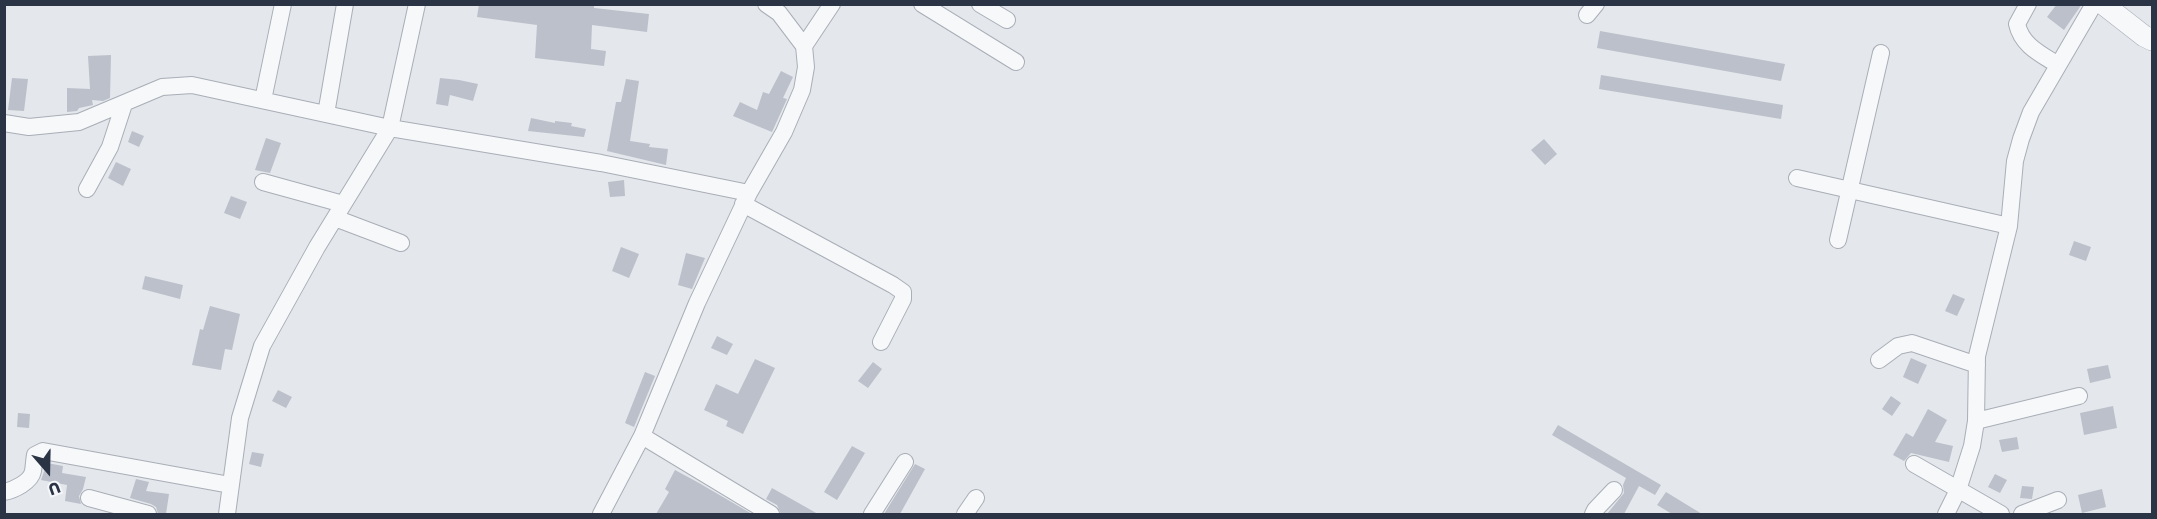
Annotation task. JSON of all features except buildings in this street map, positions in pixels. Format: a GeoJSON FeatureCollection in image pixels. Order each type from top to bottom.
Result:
{"type":"FeatureCollection","features":[{"type":"Feature","properties":{"kind":"street"},"geometry":{"type":"LineString","coordinates":[[263,100],[283,4]]}},
{"type":"Feature","properties":{"kind":"street"},"geometry":{"type":"LineString","coordinates":[[326,114],[345,4]]}},
{"type":"Feature","properties":{"kind":"street"},"geometry":{"type":"LineString","coordinates":[[228,514],[240,418],[262,346],[339,211],[390,128],[417,4]]}},
{"type":"Feature","properties":{"kind":"street"},"geometry":{"type":"LineString","coordinates":[[804,46],[832,4]]}},
{"type":"Feature","properties":{"kind":"street"},"geometry":{"type":"LineString","coordinates":[[922,4],[1016,62]]}},
{"type":"Feature","properties":{"kind":"street"},"geometry":{"type":"LineString","coordinates":[[981,4],[1007,20]]}},
{"type":"Feature","properties":{"kind":"street"},"geometry":{"type":"LineString","coordinates":[[2028,4],[2017,24],[2019,33],[2028,45],[2058,65]]}},
{"type":"Feature","properties":{"kind":"street"},"geometry":{"type":"LineString","coordinates":[[1946,514],[1958,490],[1972,446],[1976,421],[1977,356],[2009,225],[2015,161],[2021,139],[2031,112],[2094,4]]}},
{"type":"Feature","properties":{"kind":"street"},"geometry":{"type":"LineString","coordinates":[[2103,4],[2152,40]]}},
{"type":"Feature","properties":{"kind":"street"},"geometry":{"type":"LineString","coordinates":[[601,514],[642,436],[697,303],[746,199],[784,132],[802,90],[806,67],[804,46],[776,7]]}},
{"type":"Feature","properties":{"kind":"street"},"geometry":{"type":"LineString","coordinates":[[1838,240],[1881,53]]}},
{"type":"Feature","properties":{"kind":"street"},"geometry":{"type":"LineString","coordinates":[[4,123],[29,127],[79,122],[162,87],[192,85],[390,128],[601,163],[746,199],[903,292],[903,299],[881,342]]}},
{"type":"Feature","properties":{"kind":"street"},"geometry":{"type":"LineString","coordinates":[[87,189],[110,147],[124,104]]}},
{"type":"Feature","properties":{"kind":"street"},"geometry":{"type":"LineString","coordinates":[[1797,178],[2009,225]]}},
{"type":"Feature","properties":{"kind":"street"},"geometry":{"type":"LineString","coordinates":[[263,182],[339,211],[401,243]]}},
{"type":"Feature","properties":{"kind":"street"},"geometry":{"type":"LineString","coordinates":[[1880,360],[1898,346],[1912,343],[1977,365]]}},
{"type":"Feature","properties":{"kind":"street"},"geometry":{"type":"LineString","coordinates":[[1976,421],[2079,396]]}},
{"type":"Feature","properties":{"kind":"street"},"geometry":{"type":"LineString","coordinates":[[642,436],[771,514]]}},
{"type":"Feature","properties":{"kind":"street"},"geometry":{"type":"LineString","coordinates":[[4,492],[29,478],[33,471],[35,455],[42,451],[230,485]]}},
{"type":"Feature","properties":{"kind":"street"},"geometry":{"type":"LineString","coordinates":[[872,514],[906,462]]}},
{"type":"Feature","properties":{"kind":"street"},"geometry":{"type":"LineString","coordinates":[[1914,464],[2001,514]]}},
{"type":"Feature","properties":{"kind":"street"},"geometry":{"type":"LineString","coordinates":[[1593,514],[1614,490]]}},
{"type":"Feature","properties":{"kind":"street"},"geometry":{"type":"LineString","coordinates":[[89,498],[148,514]]}},
{"type":"Feature","properties":{"kind":"street"},"geometry":{"type":"LineString","coordinates":[[965,514],[976,498]]}},
{"type":"Feature","properties":{"kind":"street"},"geometry":{"type":"LineString","coordinates":[[2022,514],[2058,500]]}}]}
